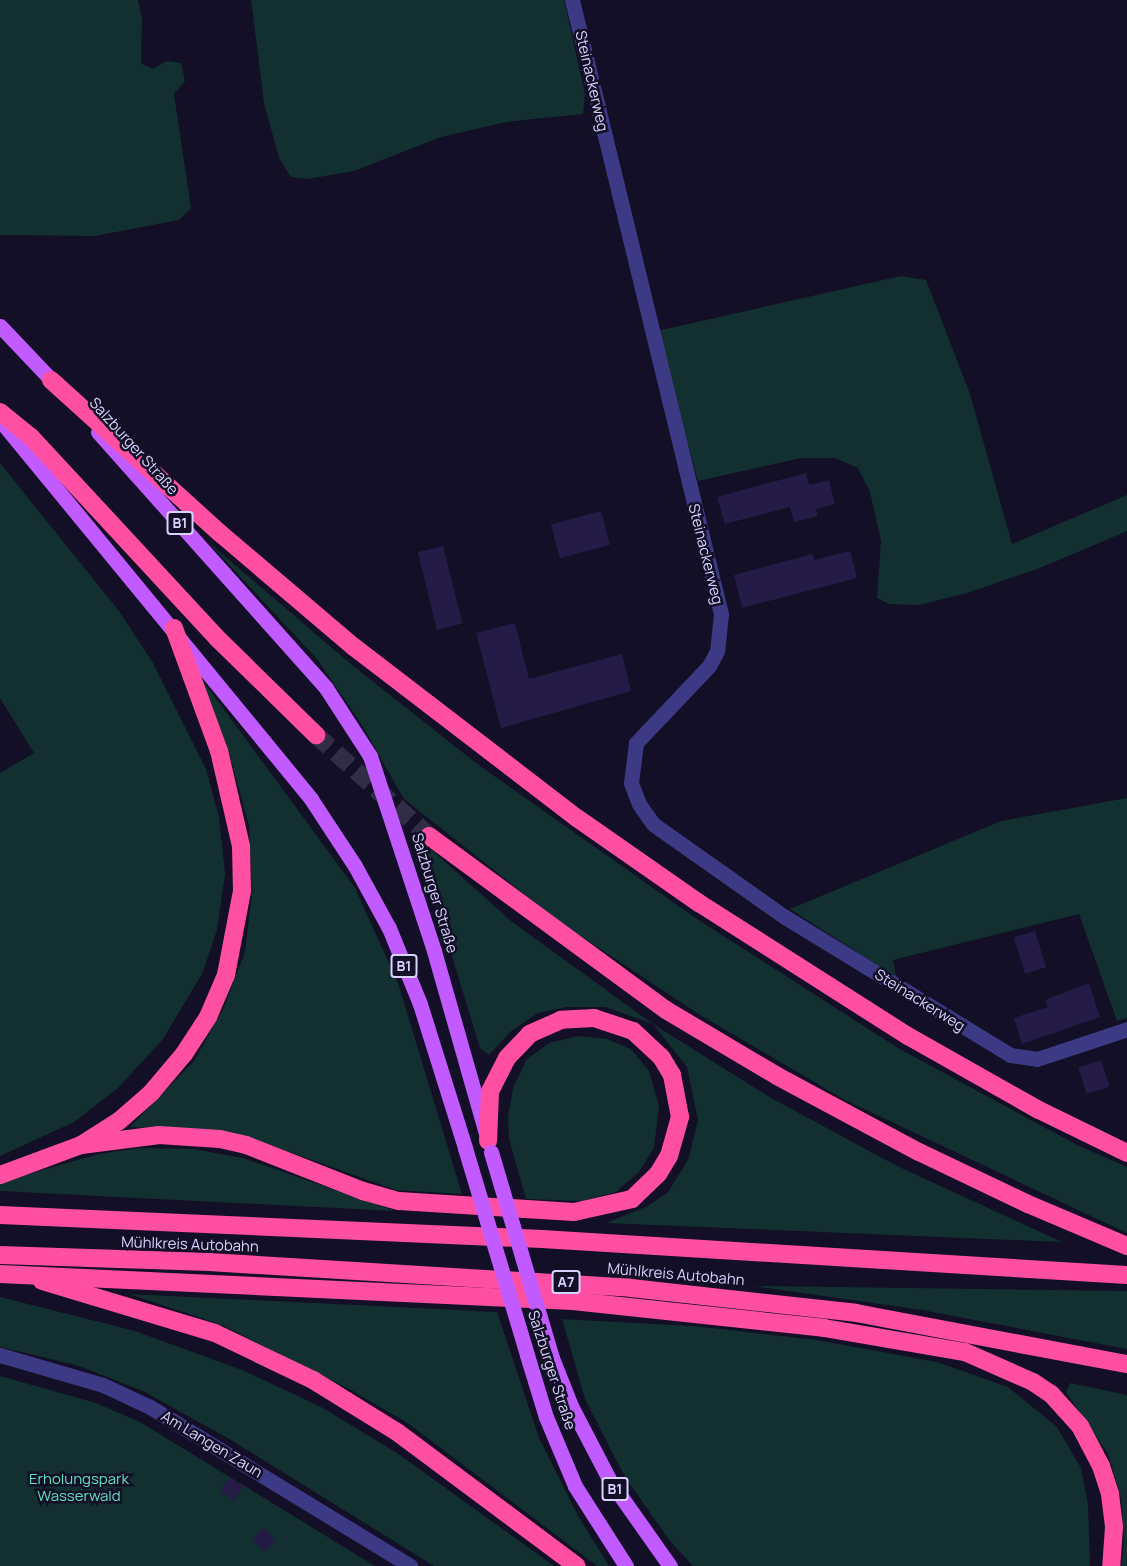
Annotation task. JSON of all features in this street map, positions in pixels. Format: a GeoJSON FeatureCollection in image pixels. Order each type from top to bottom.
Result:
{"type":"FeatureCollection","features":[{"type":"Feature","properties":{"kind":"highway"},"geometry":{"type":"LineString","coordinates":[[51,380],[221,534],[354,647],[577,818],[699,903],[908,1036],[1038,1110],[1127,1152]]}},
{"type":"Feature","properties":{"kind":"highway"},"geometry":{"type":"LineString","coordinates":[[0,412],[31,437],[210,631],[316,735]]}},
{"type":"Feature","properties":{"kind":"highway"},"geometry":{"type":"LineString","coordinates":[[81,1145],[143,1100],[184,1054],[208,1017],[226,975],[237,933],[242,891],[241,846],[234,801],[174,628]]}},
{"type":"Feature","properties":{"kind":"highway"},"geometry":{"type":"LineString","coordinates":[[429,836],[666,1010],[838,1108],[1028,1204],[1127,1246]]}},
{"type":"Feature","properties":{"kind":"highway"},"geometry":{"type":"LineString","coordinates":[[0,1175],[81,1145],[159,1135],[212,1138],[246,1145],[363,1191],[399,1201],[574,1212],[632,1199],[658,1174],[669,1156],[680,1116],[672,1075],[654,1050],[633,1031],[594,1018],[561,1020],[530,1034],[507,1058],[490,1092],[490,1146]]}},
{"type":"Feature","properties":{"kind":"highway","name":"Mühlkreis Autobahn"},"geometry":{"type":"LineString","coordinates":[[0,1215],[542,1239],[1127,1275]]}},
{"type":"Feature","properties":{"kind":"highway","name":"Mühlkreis Autobahn"},"geometry":{"type":"LineString","coordinates":[[0,1255],[208,1262],[631,1288],[856,1313],[1127,1365]]}},
{"type":"Feature","properties":{"kind":"highway"},"geometry":{"type":"LineString","coordinates":[[0,1274],[573,1301],[824,1328],[965,1352],[1033,1382],[1051,1394],[1080,1426],[1101,1466],[1110,1494],[1114,1527],[1111,1566]]}},
{"type":"Feature","properties":{"kind":"highway"},"geometry":{"type":"LineString","coordinates":[[26,1275],[214,1333],[313,1380],[406,1438],[577,1566]]}},
{"type":"Feature","properties":{"kind":"main road","name":"Salzburger Straße"},"geometry":{"type":"LineString","coordinates":[[0,326],[308,667],[357,733],[379,778],[398,835],[552,1358],[571,1406],[610,1481],[670,1566]]}},
{"type":"Feature","properties":{"kind":"main road","name":"Salzburger Straße"},"geometry":{"type":"LineString","coordinates":[[0,420],[174,628],[311,799],[355,867],[388,928],[420,1004],[546,1417],[575,1486],[626,1566]]}},
{"type":"Feature","properties":{"kind":"street","name":"Steinackerweg"},"geometry":{"type":"LineString","coordinates":[[572,0],[721,614],[717,651],[709,666],[636,743],[631,783],[639,804],[653,824],[785,917],[1010,1055],[1037,1059],[1127,1029]]}},
{"type":"Feature","properties":{"kind":"street","name":"Am Langen Zaun"},"geometry":{"type":"LineString","coordinates":[[0,1355],[103,1385],[150,1407],[410,1566]]}},
{"type":"Feature","properties":{"kind":"green space"},"geometry":{"type":"Polygon","coordinates":[[[0,0],[138,0],[142,18],[141,63],[153,69],[167,61],[181,63],[185,81],[174,94],[191,208],[179,220],[95,236],[0,235],[0,0]]]}},
{"type":"Feature","properties":{"kind":"green space"},"geometry":{"type":"Polygon","coordinates":[[[251,0],[564,0],[585,94],[583,114],[506,122],[441,137],[354,171],[308,179],[291,177],[279,158],[264,103],[251,0]]]}},
{"type":"Feature","properties":{"kind":"green space"},"geometry":{"type":"Polygon","coordinates":[[[901,276],[926,280],[970,394],[1012,544],[1127,495],[1127,531],[1040,568],[967,593],[919,605],[889,604],[877,598],[881,541],[870,492],[858,468],[835,458],[801,458],[698,481],[657,331],[901,276]]]}},
{"type":"Feature","properties":{"kind":"green space"},"geometry":{"type":"Polygon","coordinates":[[[0,463],[119,611],[153,663],[206,769],[219,817],[225,874],[217,930],[202,974],[163,1039],[118,1088],[74,1122],[0,1156],[0,773],[34,753],[0,698],[0,463]]]}},
{"type":"Feature","properties":{"kind":"green space"},"geometry":{"type":"Polygon","coordinates":[[[207,541],[352,665],[480,766],[697,919],[898,1048],[1077,1145],[1127,1167],[1127,1233],[845,1100],[700,1015],[561,923],[404,799],[360,722],[317,659],[207,541]]]}},
{"type":"Feature","properties":{"kind":"green space"},"geometry":{"type":"Polygon","coordinates":[[[193,667],[355,888],[398,983],[462,1194],[396,1190],[256,1140],[203,1129],[130,1127],[194,1061],[224,1007],[245,952],[252,893],[249,826],[230,756],[193,667]]]}},
{"type":"Feature","properties":{"kind":"green space"},"geometry":{"type":"Polygon","coordinates":[[[1127,798],[1127,1018],[1117,1021],[1079,914],[893,960],[896,977],[790,909],[1001,821],[1127,798]]]}},
{"type":"Feature","properties":{"kind":"green space"},"geometry":{"type":"Polygon","coordinates":[[[415,835],[511,921],[653,1024],[605,1007],[566,1007],[538,1013],[510,1032],[489,1055],[480,1048],[415,835]]]}},
{"type":"Feature","properties":{"kind":"green space"},"geometry":{"type":"Polygon","coordinates":[[[653,1024],[773,1099],[897,1166],[1062,1242],[606,1223],[648,1206],[668,1192],[688,1160],[698,1120],[687,1067],[653,1024]]]}},
{"type":"Feature","properties":{"kind":"green space"},"geometry":{"type":"Polygon","coordinates":[[[578,1036],[607,1039],[631,1049],[649,1071],[659,1106],[654,1148],[638,1173],[616,1192],[582,1201],[526,1199],[509,1139],[508,1117],[513,1088],[526,1060],[549,1043],[578,1036]]]}},
{"type":"Feature","properties":{"kind":"green space"},"geometry":{"type":"Polygon","coordinates":[[[139,1148],[193,1149],[243,1158],[395,1211],[0,1191],[0,1182],[99,1154],[139,1148]]]}},
{"type":"Feature","properties":{"kind":"green space"},"geometry":{"type":"Polygon","coordinates":[[[753,1286],[1127,1291],[1127,1349],[922,1310],[753,1286]]]}},
{"type":"Feature","properties":{"kind":"green space"},"geometry":{"type":"Polygon","coordinates":[[[129,1294],[497,1312],[539,1438],[578,1516],[609,1566],[597,1566],[409,1424],[351,1390],[222,1325],[129,1294]]]}},
{"type":"Feature","properties":{"kind":"green space"},"geometry":{"type":"Polygon","coordinates":[[[0,1297],[135,1331],[242,1370],[321,1407],[397,1453],[554,1566],[434,1566],[231,1440],[143,1391],[76,1365],[0,1347],[0,1297]]]}},
{"type":"Feature","properties":{"kind":"green space"},"geometry":{"type":"Polygon","coordinates":[[[562,1319],[694,1326],[817,1340],[937,1362],[1008,1387],[1057,1427],[1081,1468],[1088,1505],[1090,1566],[693,1566],[670,1541],[625,1477],[585,1399],[562,1319]]]}},
{"type":"Feature","properties":{"kind":"green space","name":"Erholungspark Wasserwald"},"geometry":{"type":"Polygon","coordinates":[[[0,1376],[96,1403],[140,1422],[375,1566],[0,1566],[0,1376]]]}},
{"type":"Feature","properties":{"kind":"green space"},"geometry":{"type":"Polygon","coordinates":[[[1070,1383],[1127,1395],[1127,1566],[1121,1566],[1124,1540],[1121,1497],[1108,1454],[1066,1392],[1070,1383]]]}},
{"type":"Feature","properties":{"kind":"building"},"geometry":{"type":"Polygon","coordinates":[[[806,473],[809,485],[829,480],[835,504],[816,509],[818,516],[794,522],[790,507],[725,524],[717,497],[806,473]]]}},
{"type":"Feature","properties":{"kind":"building"},"geometry":{"type":"Polygon","coordinates":[[[601,511],[610,545],[560,558],[551,524],[601,511]]]}},
{"type":"Feature","properties":{"kind":"building"},"geometry":{"type":"Polygon","coordinates":[[[443,546],[462,624],[437,630],[418,552],[443,546]]]}},
{"type":"Feature","properties":{"kind":"building"},"geometry":{"type":"Polygon","coordinates":[[[850,551],[857,578],[742,608],[734,575],[813,554],[814,560],[850,551]]]}},
{"type":"Feature","properties":{"kind":"building"},"geometry":{"type":"Polygon","coordinates":[[[515,623],[529,679],[622,654],[631,691],[501,728],[476,633],[515,623]]]}},
{"type":"Feature","properties":{"kind":"building"},"geometry":{"type":"Polygon","coordinates":[[[1035,931],[1046,967],[1025,974],[1014,937],[1035,931]]]}},
{"type":"Feature","properties":{"kind":"building"},"geometry":{"type":"Polygon","coordinates":[[[1089,983],[1100,1017],[1022,1044],[1014,1018],[1048,1007],[1045,1000],[1089,983]]]}},
{"type":"Feature","properties":{"kind":"building"},"geometry":{"type":"Polygon","coordinates":[[[1101,1060],[1110,1087],[1087,1094],[1078,1067],[1101,1060]]]}},
{"type":"Feature","properties":{"kind":"building"},"geometry":{"type":"Polygon","coordinates":[[[229,1477],[244,1486],[235,1500],[220,1492],[229,1477]]]}},
{"type":"Feature","properties":{"kind":"building"},"geometry":{"type":"Polygon","coordinates":[[[264,1528],[276,1542],[264,1552],[252,1538],[264,1528]]]}},
{"type":"Feature","properties":{"kind":"tunnel"},"geometry":{"type":"LineString","coordinates":[[316,735],[429,836]]}}]}
